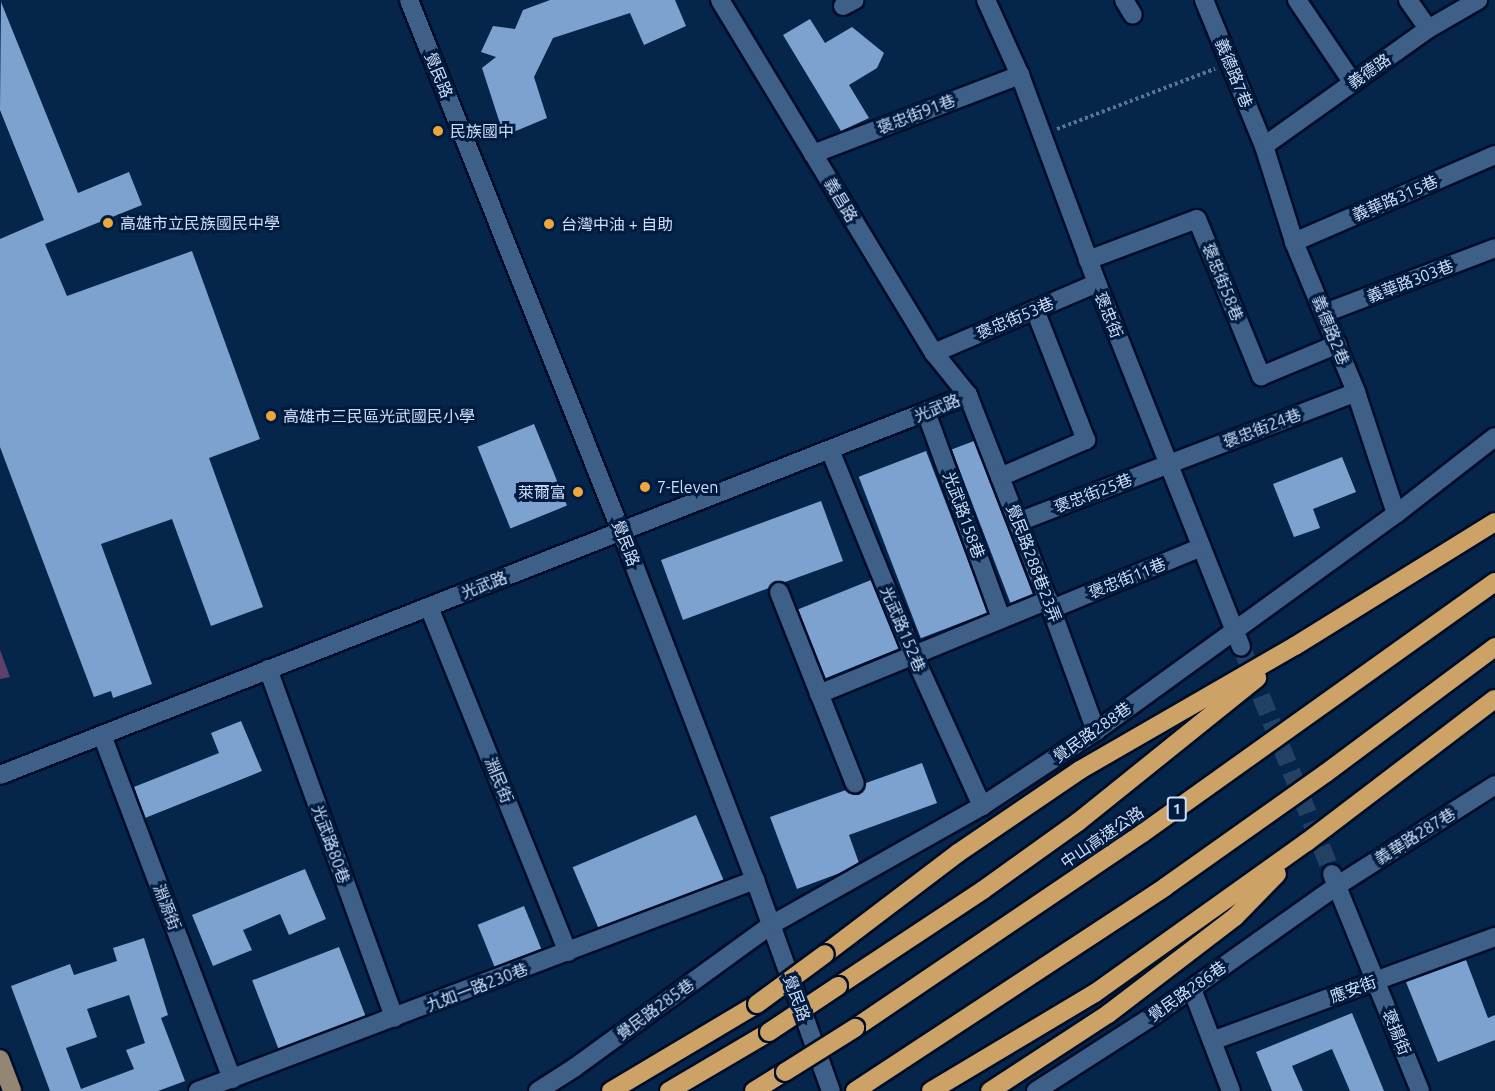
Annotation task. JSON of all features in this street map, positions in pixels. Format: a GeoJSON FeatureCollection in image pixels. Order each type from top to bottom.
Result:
{"type":"FeatureCollection","features":[{"type":"Feature","properties":{"kind":"highway"},"geometry":{"type":"LineString","coordinates":[[610,1091],[757,1004],[958,853],[1080,770],[1295,646],[1495,522]]}},
{"type":"Feature","properties":{"kind":"highway","name":"中山高速公路"},"geometry":{"type":"LineString","coordinates":[[754,1091],[855,1028],[1143,833],[1495,582]]}},
{"type":"Feature","properties":{"kind":"highway"},"geometry":{"type":"LineString","coordinates":[[669,1091],[769,1032],[983,890],[1078,822],[1295,646]]}},
{"type":"Feature","properties":{"kind":"highway"},"geometry":{"type":"LineString","coordinates":[[855,1091],[1165,887],[1326,773],[1495,647]]}},
{"type":"Feature","properties":{"kind":"highway"},"geometry":{"type":"LineString","coordinates":[[931,1091],[1095,993],[1307,842],[1495,699]]}},
{"type":"Feature","properties":{"kind":"highway"},"geometry":{"type":"LineString","coordinates":[[990,1091],[1108,1014],[1235,917],[1307,842]]}},
{"type":"Feature","properties":{"kind":"main road"},"geometry":{"type":"LineString","coordinates":[[0,1059],[12,1091]]}},
{"type":"Feature","properties":{"kind":"street","name":"義昌路"},"geometry":{"type":"LineString","coordinates":[[720,0],[934,353],[968,395]]}},
{"type":"Feature","properties":{"kind":"street","name":"褒忠街"},"geometry":{"type":"LineString","coordinates":[[986,0],[1020,75],[1097,284],[1239,638]]}},
{"type":"Feature","properties":{"kind":"street","name":"義德路7巷"},"geometry":{"type":"LineString","coordinates":[[1204,0],[1264,146]]}},
{"type":"Feature","properties":{"kind":"street"},"geometry":{"type":"LineString","coordinates":[[1297,0],[1353,83]]}},
{"type":"Feature","properties":{"kind":"street"},"geometry":{"type":"LineString","coordinates":[[1408,0],[1428,29]]}},
{"type":"Feature","properties":{"kind":"street","name":"義德路"},"geometry":{"type":"LineString","coordinates":[[1264,146],[1428,29],[1478,0]]}},
{"type":"Feature","properties":{"kind":"street","name":"覺民路"},"geometry":{"type":"LineString","coordinates":[[415,2],[755,880],[831,1091]]}},
{"type":"Feature","properties":{"kind":"street","name":"褒忠街91巷"},"geometry":{"type":"LineString","coordinates":[[813,154],[1020,75]]}},
{"type":"Feature","properties":{"kind":"street","name":"義德路2巷"},"geometry":{"type":"LineString","coordinates":[[1264,146],[1294,242],[1338,344],[1396,514]]}},
{"type":"Feature","properties":{"kind":"street","name":"義華路315巷"},"geometry":{"type":"LineString","coordinates":[[1294,242],[1495,155]]}},
{"type":"Feature","properties":{"kind":"street","name":"褒忠街58巷"},"geometry":{"type":"LineString","coordinates":[[1088,260],[1197,219],[1261,376],[1338,344]]}},
{"type":"Feature","properties":{"kind":"street","name":"義華路303巷"},"geometry":{"type":"LineString","coordinates":[[1325,313],[1495,248]]}},
{"type":"Feature","properties":{"kind":"street","name":"褒忠街53巷"},"geometry":{"type":"LineString","coordinates":[[934,353],[1097,284]]}},
{"type":"Feature","properties":{"kind":"street"},"geometry":{"type":"LineString","coordinates":[[1000,477],[1086,440],[1035,310]]}},
{"type":"Feature","properties":{"kind":"street","name":"褒忠街24巷"},"geometry":{"type":"LineString","coordinates":[[1168,464],[1356,392]]}},
{"type":"Feature","properties":{"kind":"street","name":"光武路"},"geometry":{"type":"LineString","coordinates":[[0,774],[968,395]]}},
{"type":"Feature","properties":{"kind":"street","name":"覺民路288巷23弄"},"geometry":{"type":"LineString","coordinates":[[968,395],[1050,604],[1096,731]]}},
{"type":"Feature","properties":{"kind":"street","name":"光武路158巷"},"geometry":{"type":"LineString","coordinates":[[926,412],[1001,618]]}},
{"type":"Feature","properties":{"kind":"street","name":"覺民路288巷"},"geometry":{"type":"LineString","coordinates":[[771,925],[981,806],[1239,638],[1495,437]]}},
{"type":"Feature","properties":{"kind":"street","name":"光武路152巷"},"geometry":{"type":"LineString","coordinates":[[830,450],[914,656],[981,806]]}},
{"type":"Feature","properties":{"kind":"street","name":"褒忠街25巷"},"geometry":{"type":"LineString","coordinates":[[1018,522],[1168,464]]}},
{"type":"Feature","properties":{"kind":"street","name":"褒忠街11巷"},"geometry":{"type":"LineString","coordinates":[[819,694],[1001,618],[1050,604],[1202,547]]}},
{"type":"Feature","properties":{"kind":"street"},"geometry":{"type":"LineString","coordinates":[[779,592],[855,784]]}},
{"type":"Feature","properties":{"kind":"street","name":"淵民街"},"geometry":{"type":"LineString","coordinates":[[429,607],[568,952]]}},
{"type":"Feature","properties":{"kind":"street","name":"光武路80巷"},"geometry":{"type":"LineString","coordinates":[[268,669],[394,1018]]}},
{"type":"Feature","properties":{"kind":"street","name":"淵源街"},"geometry":{"type":"LineString","coordinates":[[102,735],[232,1079]]}},
{"type":"Feature","properties":{"kind":"street","name":"義華路287巷"},"geometry":{"type":"LineString","coordinates":[[1334,880],[1495,785]]}},
{"type":"Feature","properties":{"kind":"street","name":"九如一路230巷"},"geometry":{"type":"LineString","coordinates":[[198,1091],[755,880]]}},
{"type":"Feature","properties":{"kind":"street","name":"褒揚街"},"geometry":{"type":"LineString","coordinates":[[1334,880],[1377,980],[1420,1091]]}},
{"type":"Feature","properties":{"kind":"street","name":"覺民路286巷"},"geometry":{"type":"LineString","coordinates":[[1036,1091],[1192,989],[1334,880]]}},
{"type":"Feature","properties":{"kind":"street","name":"覺民路285巷"},"geometry":{"type":"LineString","coordinates":[[538,1091],[574,1068],[771,925]]}},
{"type":"Feature","properties":{"kind":"street","name":"應安街"},"geometry":{"type":"LineString","coordinates":[[1212,1041],[1495,937]]}},
{"type":"Feature","properties":{"kind":"street"},"geometry":{"type":"LineString","coordinates":[[1192,989],[1231,1091]]}},
{"type":"Feature","properties":{"kind":"path"},"geometry":{"type":"LineString","coordinates":[[1042,134],[1230,63]]}},
{"type":"Feature","properties":{"kind":"shaded area"},"geometry":{"type":"Polygon","coordinates":[[[0,650],[10,677],[0,679],[0,650]]]}},
{"type":"Feature","properties":{"kind":"building"},"geometry":{"type":"Polygon","coordinates":[[[550,0],[675,0],[686,26],[644,45],[630,13],[553,38],[534,77],[547,118],[504,136],[482,68],[496,57],[481,52],[493,26],[515,29],[523,10],[550,0]]]}},
{"type":"Feature","properties":{"kind":"building"},"geometry":{"type":"Polygon","coordinates":[[[1,2],[78,193],[129,172],[142,205],[45,244],[67,296],[192,251],[260,439],[209,458],[263,607],[211,626],[172,519],[101,544],[152,684],[113,698],[111,691],[94,697],[0,447],[0,239],[44,220],[0,110],[1,2]]]}},
{"type":"Feature","properties":{"kind":"building"},"geometry":{"type":"Polygon","coordinates":[[[810,19],[825,43],[852,27],[884,53],[877,68],[849,85],[869,118],[841,131],[783,35],[810,19]]]}},
{"type":"Feature","properties":{"kind":"building"},"geometry":{"type":"Polygon","coordinates":[[[534,424],[567,506],[510,528],[477,447],[534,424]]]}},
{"type":"Feature","properties":{"kind":"building"},"geometry":{"type":"Polygon","coordinates":[[[974,441],[1033,594],[1010,603],[952,450],[974,441]]]}},
{"type":"Feature","properties":{"kind":"building"},"geometry":{"type":"Polygon","coordinates":[[[926,451],[988,613],[921,638],[859,477],[926,451]]]}},
{"type":"Feature","properties":{"kind":"building"},"geometry":{"type":"Polygon","coordinates":[[[1342,457],[1356,492],[1313,509],[1320,528],[1294,537],[1273,484],[1342,457]]]}},
{"type":"Feature","properties":{"kind":"building"},"geometry":{"type":"Polygon","coordinates":[[[821,501],[843,561],[785,582],[775,581],[769,588],[683,620],[661,560],[821,501]]]}},
{"type":"Feature","properties":{"kind":"building"},"geometry":{"type":"Polygon","coordinates":[[[871,580],[899,649],[825,678],[798,610],[871,580]]]}},
{"type":"Feature","properties":{"kind":"building"},"geometry":{"type":"Polygon","coordinates":[[[241,721],[262,771],[145,818],[134,787],[219,753],[211,733],[241,721]]]}},
{"type":"Feature","properties":{"kind":"building"},"geometry":{"type":"Polygon","coordinates":[[[922,763],[937,803],[849,835],[859,863],[840,873],[797,889],[770,817],[846,790],[853,795],[859,795],[866,783],[922,763]]]}},
{"type":"Feature","properties":{"kind":"building"},"geometry":{"type":"Polygon","coordinates":[[[696,815],[723,879],[600,932],[573,867],[696,815]]]}},
{"type":"Feature","properties":{"kind":"building"},"geometry":{"type":"Polygon","coordinates":[[[305,869],[326,919],[289,935],[280,914],[243,930],[252,950],[213,966],[192,915],[305,869]]]}},
{"type":"Feature","properties":{"kind":"building"},"geometry":{"type":"Polygon","coordinates":[[[524,906],[541,949],[495,967],[478,925],[524,906]]]}},
{"type":"Feature","properties":{"kind":"building"},"geometry":{"type":"Polygon","coordinates":[[[144,938],[168,1015],[161,1018],[185,1081],[158,1091],[50,1091],[11,986],[70,964],[74,975],[117,961],[113,948],[144,938]],[[129,995],[87,1009],[97,1037],[66,1048],[81,1089],[134,1069],[126,1050],[145,1043],[129,995]]]}},
{"type":"Feature","properties":{"kind":"building"},"geometry":{"type":"Polygon","coordinates":[[[339,947],[366,1016],[279,1049],[252,980],[339,947]]]}},
{"type":"Feature","properties":{"kind":"building"},"geometry":{"type":"Polygon","coordinates":[[[1466,960],[1488,1018],[1495,1015],[1495,1040],[1438,1062],[1406,982],[1466,960]]]}},
{"type":"Feature","properties":{"kind":"building"},"geometry":{"type":"Polygon","coordinates":[[[1352,1013],[1384,1091],[1350,1091],[1332,1049],[1292,1066],[1303,1091],[1272,1091],[1256,1052],[1352,1013]]]}},
{"type":"Feature","properties":{"kind":"tunnel"},"geometry":{"type":"LineString","coordinates":[[1241,646],[1332,874]]}},
{"type":"Feature","properties":{"kind":"place","name":"民族國中"},"geometry":{"type":"Point","coordinates":[438,131]}},
{"type":"Feature","properties":{"kind":"place","name":"高雄市立民族國民中學"},"geometry":{"type":"Point","coordinates":[108,223]}},
{"type":"Feature","properties":{"kind":"place","name":"台灣中油 + 自助"},"geometry":{"type":"Point","coordinates":[549,224]}},
{"type":"Feature","properties":{"kind":"place","name":"高雄市三民區光武國民小學"},"geometry":{"type":"Point","coordinates":[271,416]}},
{"type":"Feature","properties":{"kind":"place","name":"7-Eleven"},"geometry":{"type":"Point","coordinates":[645,487]}},
{"type":"Feature","properties":{"kind":"place","name":"萊爾富"},"geometry":{"type":"Point","coordinates":[578,492]}}]}
